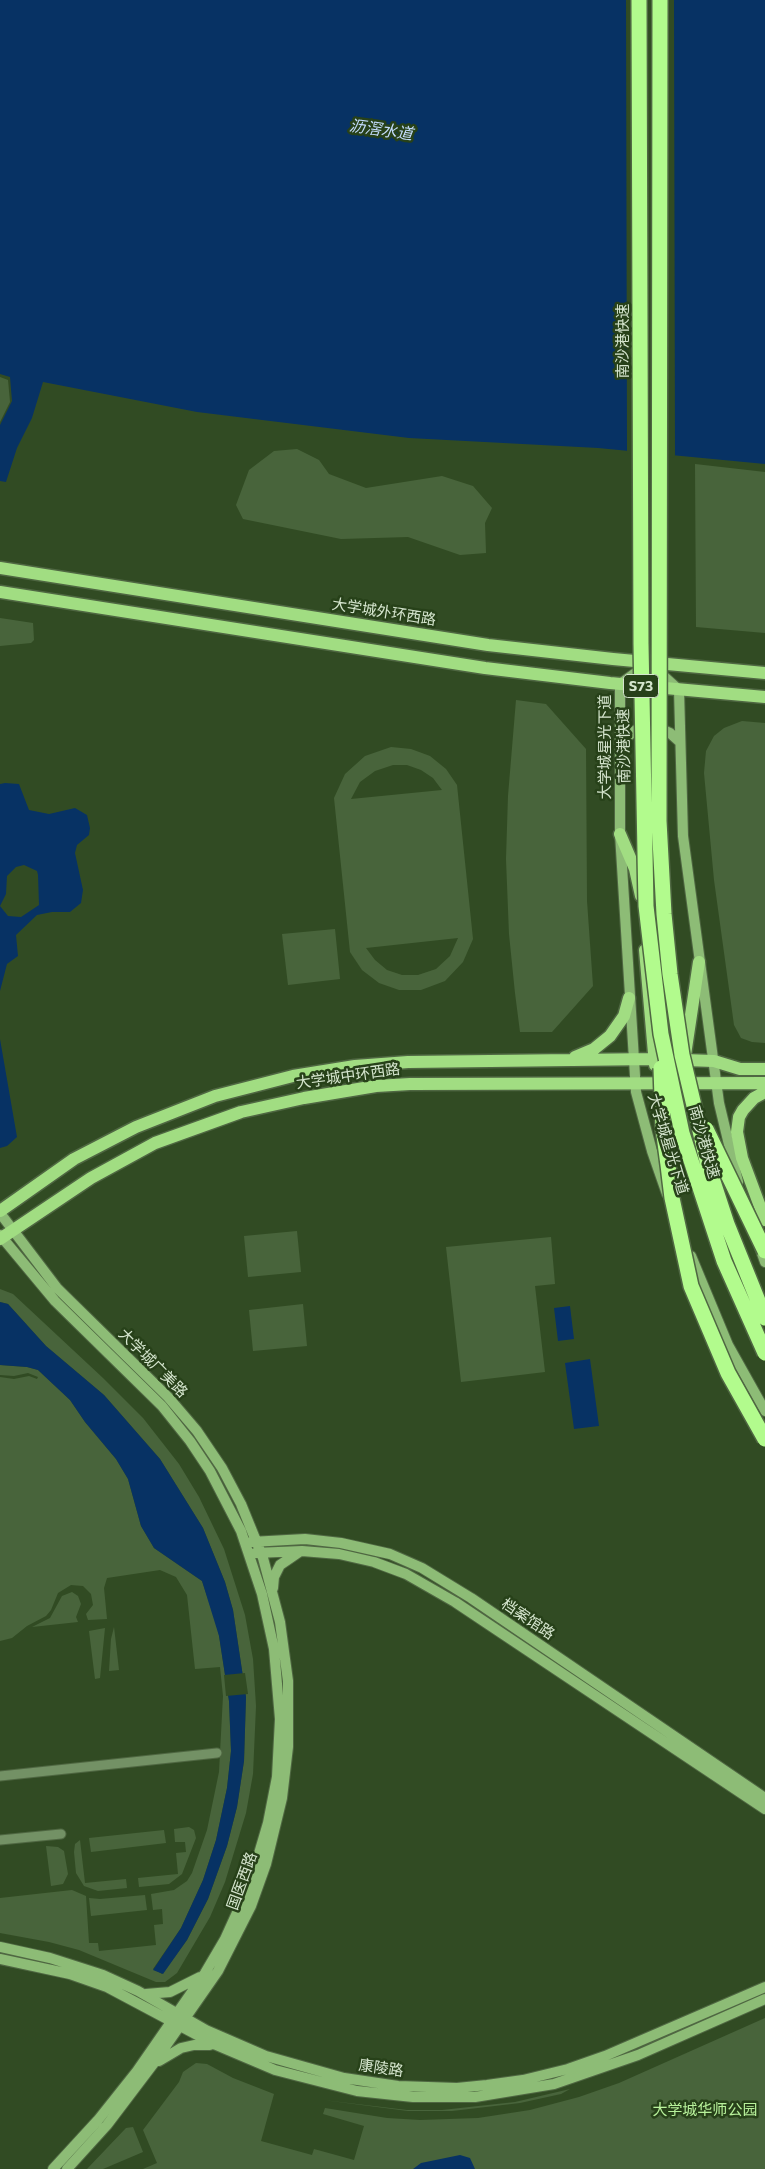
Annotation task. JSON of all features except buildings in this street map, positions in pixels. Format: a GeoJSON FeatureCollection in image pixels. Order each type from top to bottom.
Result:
{"type":"FeatureCollection","features":[{"type":"Feature","properties":{"kind":"highway","name":"南沙港快速"},"geometry":{"type":"LineString","coordinates":[[639,0],[643,838],[646,906],[661,1034],[682,1133],[708,1218],[736,1291],[765,1353]]}},
{"type":"Feature","properties":{"kind":"highway","name":"南沙港快速"},"geometry":{"type":"LineString","coordinates":[[660,0],[660,856],[670,974],[682,1055],[709,1169],[727,1224],[765,1318]]}},
{"type":"Feature","properties":{"kind":"highway"},"geometry":{"type":"LineString","coordinates":[[661,1034],[660,1091],[663,1128],[672,1198],[691,1286],[716,1347],[765,1439]]}},
{"type":"Feature","properties":{"kind":"highway"},"geometry":{"type":"LineString","coordinates":[[693,1100],[765,1251]]}},
{"type":"Feature","properties":{"kind":"main road","name":"大学城外环西路"},"geometry":{"type":"LineString","coordinates":[[0,568],[432,637],[649,663],[765,673]]}},
{"type":"Feature","properties":{"kind":"main road"},"geometry":{"type":"LineString","coordinates":[[0,592],[428,661],[620,684],[765,697]]}},
{"type":"Feature","properties":{"kind":"main road","name":"大学城星光下道"},"geometry":{"type":"LineString","coordinates":[[649,663],[620,684],[620,834],[635,1083],[640,1110],[652,1151],[681,1230],[728,1345],[765,1410]]}},
{"type":"Feature","properties":{"kind":"main road"},"geometry":{"type":"LineString","coordinates":[[649,663],[679,690],[683,836],[716,1083],[730,1155],[765,1262]]}},
{"type":"Feature","properties":{"kind":"main road"},"geometry":{"type":"LineString","coordinates":[[619,743],[636,730],[651,727],[664,729],[680,742]]}},
{"type":"Feature","properties":{"kind":"main road"},"geometry":{"type":"LineString","coordinates":[[620,834],[635,868],[640,891],[654,1059],[681,1230]]}},
{"type":"Feature","properties":{"kind":"main road"},"geometry":{"type":"LineString","coordinates":[[699,962],[684,1059],[693,1126],[706,1180],[739,1280],[765,1343]]}},
{"type":"Feature","properties":{"kind":"main road"},"geometry":{"type":"LineString","coordinates":[[565,1061],[594,1049],[610,1036],[624,1016],[629,998]]}},
{"type":"Feature","properties":{"kind":"main road","name":"大学城中环西路"},"geometry":{"type":"LineString","coordinates":[[0,1212],[74,1159],[116,1136],[181,1108],[237,1089],[312,1073],[383,1064],[654,1059],[714,1061],[740,1068],[765,1069]]}},
{"type":"Feature","properties":{"kind":"main road","name":"大学城中环西路"},"geometry":{"type":"LineString","coordinates":[[4,1235],[91,1178],[133,1154],[206,1123],[261,1107],[376,1086],[434,1084],[765,1083]]}},
{"type":"Feature","properties":{"kind":"main road"},"geometry":{"type":"LineString","coordinates":[[765,1092],[754,1098],[743,1110],[739,1117],[737,1132],[742,1158],[765,1220]]}},
{"type":"Feature","properties":{"kind":"main road","name":"大学城广美路"},"geometry":{"type":"LineString","coordinates":[[0,1212],[4,1235],[55,1301],[148,1390],[176,1423],[210,1471],[248,1549]]}},
{"type":"Feature","properties":{"kind":"main road","name":"大学城广美路"},"geometry":{"type":"LineString","coordinates":[[4,1235],[152,1380],[197,1432],[231,1484],[260,1551]]}},
{"type":"Feature","properties":{"kind":"main road","name":"档案馆路"},"geometry":{"type":"LineString","coordinates":[[248,1549],[256,1541],[305,1539],[342,1543],[390,1554],[415,1565],[471,1598],[765,1798]]}},
{"type":"Feature","properties":{"kind":"main road","name":"档案馆路"},"geometry":{"type":"LineString","coordinates":[[248,1549],[260,1551],[302,1550],[358,1557],[390,1568],[423,1583],[455,1602],[765,1809]]}},
{"type":"Feature","properties":{"kind":"main road","name":"国医西路"},"geometry":{"type":"LineString","coordinates":[[66,2169],[107,2125],[150,2068],[225,1939],[250,1884],[268,1823],[276,1777],[280,1719],[274,1649],[267,1613],[248,1549]]}},
{"type":"Feature","properties":{"kind":"main road"},"geometry":{"type":"LineString","coordinates":[[273,1594],[274,1577],[280,1565],[302,1550]]}},
{"type":"Feature","properties":{"kind":"main road","name":"国医西路"},"geometry":{"type":"LineString","coordinates":[[53,2169],[110,2106],[218,1971],[251,1906],[278,1821],[287,1763],[289,1700],[284,1642],[273,1594],[260,1551]]}},
{"type":"Feature","properties":{"kind":"main road","name":"康陵路"},"geometry":{"type":"LineString","coordinates":[[0,1947],[66,1962],[103,1975],[138,1991],[216,2045],[275,2070],[357,2091],[413,2097],[476,2097],[530,2089],[583,2076],[638,2055],[765,1999]]}},
{"type":"Feature","properties":{"kind":"main road","name":"康陵路"},"geometry":{"type":"LineString","coordinates":[[0,1959],[51,1969],[90,1981],[247,2049],[315,2071],[379,2084],[457,2088],[524,2080],[586,2064],[765,1987]]}},
{"type":"Feature","properties":{"kind":"main road"},"geometry":{"type":"LineString","coordinates":[[138,1991],[154,1994],[170,1992],[187,1985],[205,1973]]}},
{"type":"Feature","properties":{"kind":"main road"},"geometry":{"type":"LineString","coordinates":[[150,2068],[181,2048],[200,2044],[216,2045]]}},
{"type":"Feature","properties":{"kind":"street"},"geometry":{"type":"LineString","coordinates":[[0,1776],[217,1753]]}},
{"type":"Feature","properties":{"kind":"street"},"geometry":{"type":"LineString","coordinates":[[0,1840],[61,1834]]}},
{"type":"Feature","properties":{"kind":"green space"},"geometry":{"type":"Polygon","coordinates":[[[0,377],[8,380],[10,402],[0,422],[0,377]]]}},
{"type":"Feature","properties":{"kind":"green space"},"geometry":{"type":"Polygon","coordinates":[[[297,449],[319,460],[329,474],[366,488],[442,476],[473,486],[492,508],[485,523],[486,553],[460,555],[408,537],[341,539],[243,519],[236,505],[249,470],[274,451],[297,449]]]}},
{"type":"Feature","properties":{"kind":"green space"},"geometry":{"type":"Polygon","coordinates":[[[695,464],[765,472],[765,633],[696,627],[695,464]]]}},
{"type":"Feature","properties":{"kind":"green space"},"geometry":{"type":"Polygon","coordinates":[[[0,618],[33,623],[34,640],[31,643],[0,646],[0,618]]]}},
{"type":"Feature","properties":{"kind":"green space"},"geometry":{"type":"Polygon","coordinates":[[[516,700],[546,704],[586,749],[587,901],[593,986],[552,1032],[520,1032],[515,993],[509,934],[506,859],[508,796],[516,700]]]}},
{"type":"Feature","properties":{"kind":"green space"},"geometry":{"type":"Polygon","coordinates":[[[742,721],[765,723],[765,1043],[752,1042],[741,1038],[734,1025],[714,880],[704,773],[706,751],[714,736],[724,728],[742,721]]]}},
{"type":"Feature","properties":{"kind":"green space"},"geometry":{"type":"Polygon","coordinates":[[[391,747],[411,749],[430,756],[446,769],[457,785],[473,939],[463,962],[445,981],[421,990],[399,990],[379,983],[362,970],[350,952],[334,798],[345,774],[365,756],[391,747]],[[393,765],[375,771],[360,782],[351,799],[442,790],[433,778],[421,770],[407,765],[393,765]],[[458,938],[366,948],[375,960],[387,970],[402,975],[418,975],[436,969],[450,956],[458,938]]]}},
{"type":"Feature","properties":{"kind":"green space"},"geometry":{"type":"Polygon","coordinates":[[[335,929],[340,979],[288,985],[282,934],[335,929]]]}},
{"type":"Feature","properties":{"kind":"green space"},"geometry":{"type":"Polygon","coordinates":[[[297,1231],[301,1272],[248,1277],[244,1236],[297,1231]]]}},
{"type":"Feature","properties":{"kind":"green space"},"geometry":{"type":"Polygon","coordinates":[[[551,1237],[555,1284],[535,1286],[545,1372],[461,1382],[446,1247],[551,1237]]]}},
{"type":"Feature","properties":{"kind":"green space"},"geometry":{"type":"Polygon","coordinates":[[[0,1289],[13,1294],[103,1378],[143,1418],[179,1464],[199,1497],[224,1549],[245,1615],[253,1659],[256,1706],[253,1774],[246,1813],[225,1882],[210,1917],[177,1973],[165,1982],[156,1982],[79,1950],[49,1942],[0,1933],[0,1898],[72,1890],[86,1896],[89,1943],[98,1943],[99,1951],[156,1945],[154,1925],[163,1924],[162,1909],[153,1910],[151,1894],[174,1890],[187,1881],[192,1873],[207,1830],[219,1772],[223,1696],[220,1667],[195,1669],[187,1595],[176,1577],[160,1570],[107,1578],[104,1588],[107,1619],[88,1620],[86,1614],[93,1605],[91,1594],[83,1586],[71,1585],[58,1593],[51,1610],[46,1616],[27,1626],[12,1638],[0,1641],[0,1377],[14,1379],[29,1376],[37,1379],[38,1377],[28,1373],[14,1376],[0,1375],[0,1365],[27,1367],[38,1370],[70,1400],[85,1422],[116,1459],[128,1479],[141,1526],[154,1548],[202,1581],[218,1629],[229,1701],[231,1751],[227,1788],[216,1840],[203,1880],[181,1928],[153,1969],[162,1974],[187,1940],[208,1899],[227,1846],[237,1807],[244,1761],[246,1697],[233,1610],[225,1582],[203,1528],[160,1459],[104,1395],[46,1346],[8,1304],[0,1302],[0,1289]]]}},
{"type":"Feature","properties":{"kind":"green space"},"geometry":{"type":"Polygon","coordinates":[[[303,1304],[307,1346],[253,1351],[249,1310],[303,1304]]]}},
{"type":"Feature","properties":{"kind":"green space"},"geometry":{"type":"Polygon","coordinates":[[[72,1592],[78,1596],[81,1604],[76,1617],[78,1622],[32,1627],[50,1618],[62,1596],[72,1592]]]}},
{"type":"Feature","properties":{"kind":"green space"},"geometry":{"type":"Polygon","coordinates":[[[114,1627],[119,1670],[109,1671],[111,1639],[114,1627]]]}},
{"type":"Feature","properties":{"kind":"green space"},"geometry":{"type":"Polygon","coordinates":[[[105,1628],[100,1678],[95,1679],[89,1631],[105,1628]]]}},
{"type":"Feature","properties":{"kind":"green space"},"geometry":{"type":"Polygon","coordinates":[[[189,1827],[194,1830],[196,1838],[182,1874],[169,1884],[139,1887],[138,1878],[178,1874],[176,1853],[186,1852],[185,1842],[175,1842],[174,1829],[189,1827]]]}},
{"type":"Feature","properties":{"kind":"green space"},"geometry":{"type":"Polygon","coordinates":[[[164,1830],[166,1843],[91,1852],[89,1838],[164,1830]]]}},
{"type":"Feature","properties":{"kind":"green space"},"geometry":{"type":"Polygon","coordinates":[[[80,1840],[85,1883],[126,1879],[127,1888],[98,1891],[84,1886],[76,1873],[74,1852],[75,1844],[80,1840]]]}},
{"type":"Feature","properties":{"kind":"green space"},"geometry":{"type":"Polygon","coordinates":[[[46,1846],[58,1847],[64,1851],[68,1874],[63,1884],[51,1886],[46,1846]]]}},
{"type":"Feature","properties":{"kind":"green space"},"geometry":{"type":"Polygon","coordinates":[[[145,1895],[147,1910],[91,1916],[89,1898],[100,1899],[145,1895]]]}},
{"type":"Feature","properties":{"kind":"green space","name":"大学城华师公园"},"geometry":{"type":"Polygon","coordinates":[[[765,2018],[765,2169],[143,2169],[157,2163],[143,2130],[179,2082],[183,2072],[196,2063],[207,2064],[233,2078],[274,2094],[261,2141],[312,2155],[314,2149],[354,2160],[364,2126],[323,2114],[325,2108],[387,2118],[420,2120],[478,2118],[530,2110],[579,2097],[619,2083],[765,2018]]]}},
{"type":"Feature","properties":{"kind":"green space"},"geometry":{"type":"Polygon","coordinates":[[[570,2089],[561,2094],[520,2103],[452,2111],[408,2111],[323,2100],[407,2110],[442,2110],[515,2102],[570,2089]]]}},
{"type":"Feature","properties":{"kind":"green space"},"geometry":{"type":"Polygon","coordinates":[[[133,2127],[143,2152],[103,2169],[87,2169],[126,2128],[133,2127]]]}},
{"type":"Feature","properties":{"kind":"water","name":"沥滘水道"},"geometry":{"type":"Polygon","coordinates":[[[0,0],[765,0],[765,464],[598,448],[409,438],[197,412],[43,382],[32,418],[17,448],[6,482],[0,481],[0,425],[12,401],[10,377],[0,374],[0,0]]]}},
{"type":"Feature","properties":{"kind":"water"},"geometry":{"type":"Polygon","coordinates":[[[0,784],[19,784],[29,810],[49,814],[75,808],[87,815],[90,828],[89,835],[77,845],[75,853],[83,890],[81,903],[70,912],[52,912],[37,915],[16,935],[18,956],[7,964],[0,991],[0,906],[0,784]],[[24,865],[16,867],[7,876],[6,894],[0,906],[8,916],[21,917],[39,905],[37,871],[24,865]]]}},
{"type":"Feature","properties":{"kind":"water"},"geometry":{"type":"Polygon","coordinates":[[[0,1039],[17,1137],[7,1146],[0,1148],[0,1039]]]}},
{"type":"Feature","properties":{"kind":"water"},"geometry":{"type":"Polygon","coordinates":[[[0,1302],[8,1304],[46,1346],[104,1395],[160,1459],[203,1528],[225,1582],[233,1610],[246,1697],[244,1761],[237,1807],[227,1846],[208,1899],[187,1940],[163,1974],[153,1970],[181,1928],[203,1880],[216,1840],[227,1788],[231,1751],[229,1701],[219,1636],[202,1581],[154,1548],[141,1526],[128,1479],[116,1459],[85,1422],[70,1400],[38,1370],[27,1367],[0,1365],[0,1302]]]}},
{"type":"Feature","properties":{"kind":"water"},"geometry":{"type":"Polygon","coordinates":[[[570,1306],[574,1339],[558,1341],[554,1308],[570,1306]]]}},
{"type":"Feature","properties":{"kind":"water"},"geometry":{"type":"Polygon","coordinates":[[[590,1359],[599,1426],[574,1429],[565,1363],[590,1359]]]}},
{"type":"Feature","properties":{"kind":"water"},"geometry":{"type":"Polygon","coordinates":[[[460,2155],[470,2158],[475,2169],[413,2169],[421,2163],[460,2155]]]}},
{"type":"Feature","properties":{"kind":"pier"},"geometry":{"type":"Polygon","coordinates":[[[626,0],[674,0],[675,458],[627,453],[626,0]]]}},
{"type":"Feature","properties":{"kind":"pier"},"geometry":{"type":"Polygon","coordinates":[[[245,1673],[248,1694],[226,1696],[224,1675],[245,1673]]]}}]}
